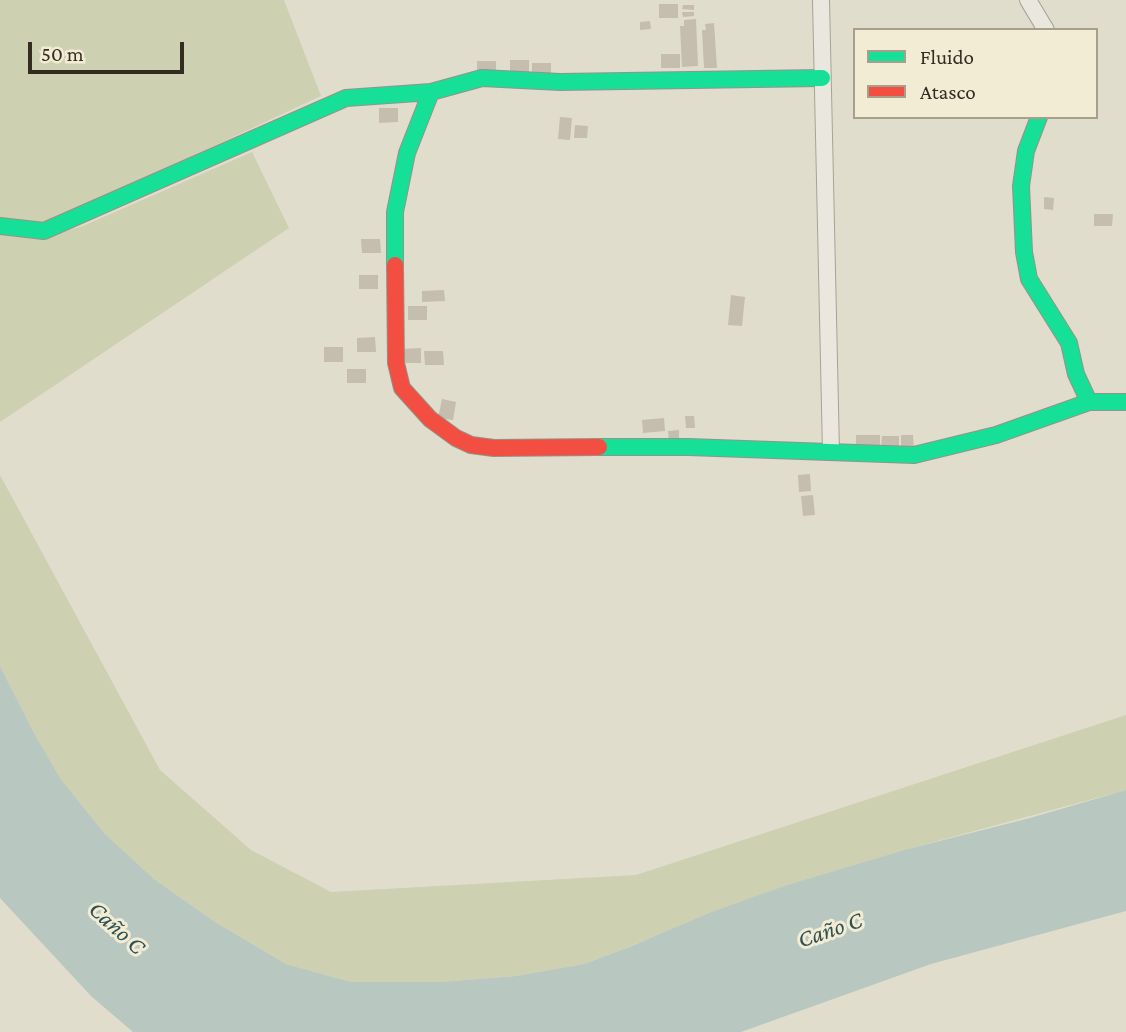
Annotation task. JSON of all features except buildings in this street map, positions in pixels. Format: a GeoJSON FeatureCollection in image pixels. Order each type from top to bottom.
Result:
{"type":"FeatureCollection","features":[{"type":"Feature","properties":{"kind":"street"},"geometry":{"type":"LineString","coordinates":[[821,0],[831,452]]}},
{"type":"Feature","properties":{"kind":"street"},"geometry":{"type":"LineString","coordinates":[[1028,0],[1045,28]]}},
{"type":"Feature","properties":{"kind":"street"},"geometry":{"type":"LineString","coordinates":[[0,226],[44,231],[346,98],[430,92],[482,78],[560,82],[822,78]]}},
{"type":"Feature","properties":{"kind":"street"},"geometry":{"type":"LineString","coordinates":[[430,92],[407,153],[395,212],[396,363],[402,388],[430,419],[456,438],[494,448],[688,447],[914,455],[996,436],[1089,402],[1126,402]]}},
{"type":"Feature","properties":{"kind":"street"},"geometry":{"type":"LineString","coordinates":[[1038,119],[1026,152],[1021,186],[1024,253],[1030,279],[1069,343],[1076,374],[1089,402]]}},
{"type":"Feature","properties":{"kind":"green space"},"geometry":{"type":"Polygon","coordinates":[[[0,0],[284,0],[321,96],[46,223],[0,219],[0,0]]]}},
{"type":"Feature","properties":{"kind":"green space"},"geometry":{"type":"Polygon","coordinates":[[[252,152],[289,228],[0,422],[0,231],[37,239],[83,226],[252,152]]]}},
{"type":"Feature","properties":{"kind":"green space"},"geometry":{"type":"Polygon","coordinates":[[[0,475],[160,770],[251,850],[331,892],[636,875],[1126,715],[1126,790],[790,884],[584,964],[516,976],[440,982],[351,982],[286,964],[215,922],[154,879],[105,834],[60,778],[0,666],[0,475]]]}},
{"type":"Feature","properties":{"kind":"water","name":"Caño C"},"geometry":{"type":"Polygon","coordinates":[[[0,666],[60,778],[105,834],[154,879],[215,922],[286,964],[351,982],[440,982],[516,976],[584,964],[712,912],[790,884],[1126,790],[1126,911],[931,964],[741,1032],[133,1032],[91,996],[0,898],[0,666]]]}},
{"type":"Feature","properties":{"kind":"traffic: fast"},"geometry":{"type":"LineString","coordinates":[[395,265],[395,212],[407,153],[431,92],[482,78],[560,82],[822,78]]}},
{"type":"Feature","properties":{"kind":"traffic: fast"},"geometry":{"type":"LineString","coordinates":[[0,226],[44,231],[346,98],[431,92]]}},
{"type":"Feature","properties":{"kind":"traffic: fast"},"geometry":{"type":"LineString","coordinates":[[1038,119],[1026,151],[1021,186],[1024,252],[1029,279],[1069,343],[1076,374],[1089,402]]}},
{"type":"Feature","properties":{"kind":"traffic: fast"},"geometry":{"type":"LineString","coordinates":[[599,447],[688,447],[914,455],[996,435],[1089,402],[1126,402]]}},
{"type":"Feature","properties":{"kind":"traffic: jam"},"geometry":{"type":"LineString","coordinates":[[395,265],[396,363],[402,388],[430,419],[456,438],[471,445],[494,448],[599,447]]}}]}
